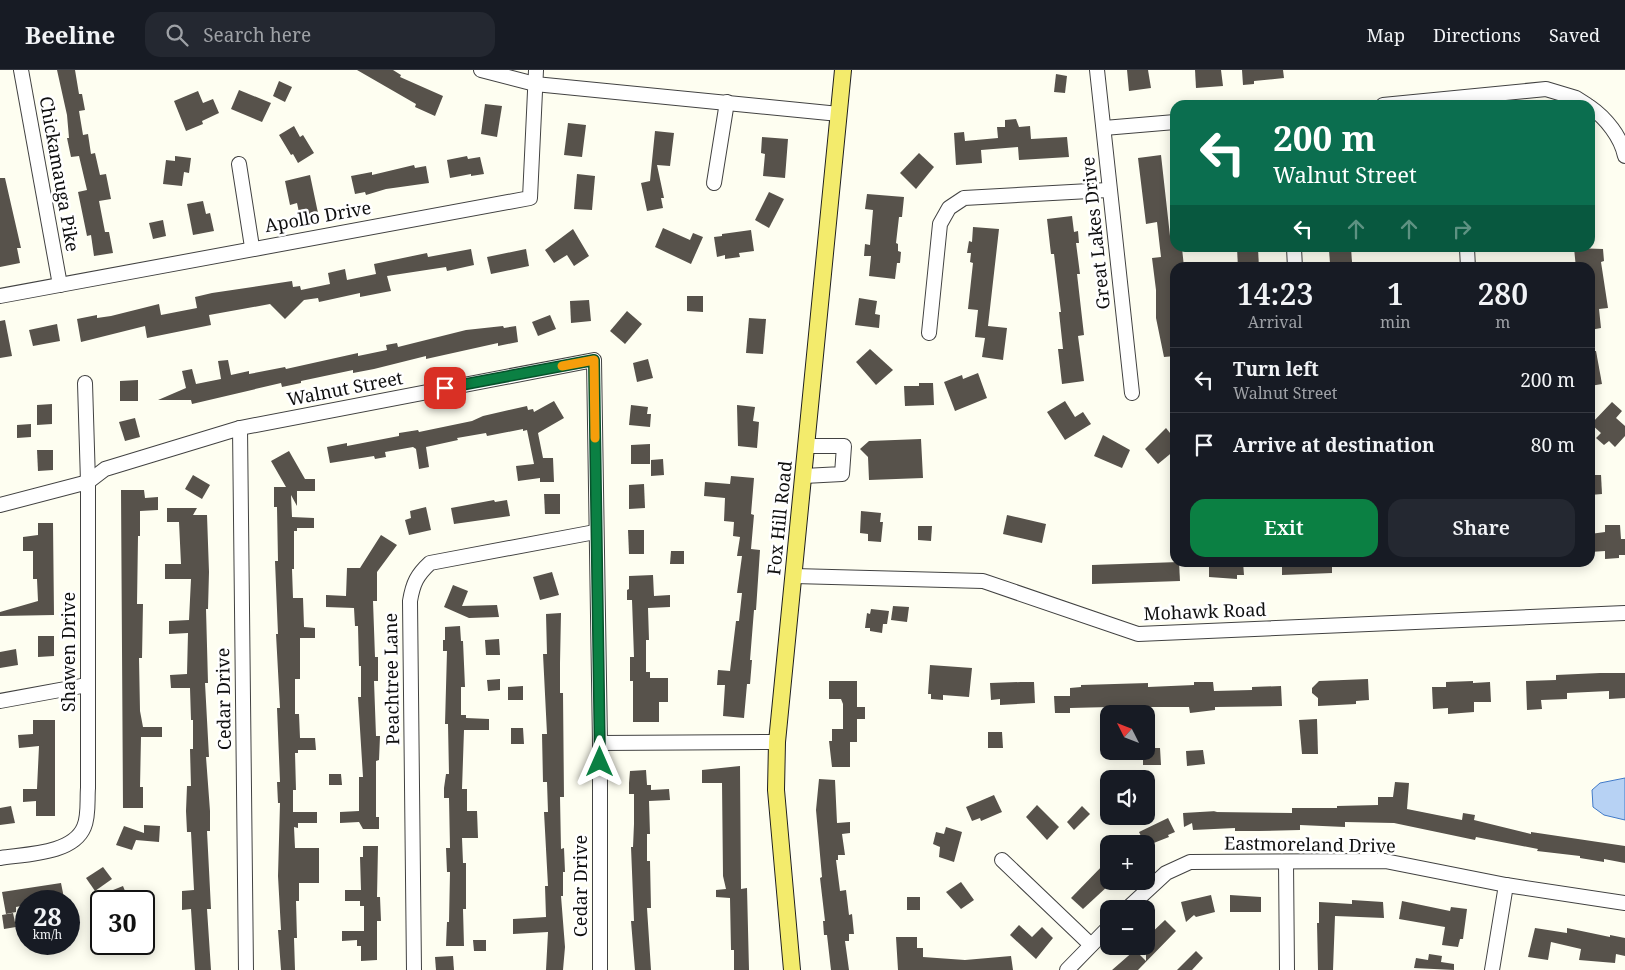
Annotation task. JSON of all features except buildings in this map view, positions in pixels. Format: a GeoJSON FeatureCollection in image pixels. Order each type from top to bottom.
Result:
{"type":"FeatureCollection","features":[{"type":"Feature","properties":{"kind":"main road","name":"Fox Hill Road"},"geometry":{"type":"LineString","coordinates":[[792,970],[776,790],[777,742],[843,70]]}},
{"type":"Feature","properties":{"kind":"street","name":"Chickamauga Pike"},"geometry":{"type":"LineString","coordinates":[[21,70],[60,285]]}},
{"type":"Feature","properties":{"kind":"street"},"geometry":{"type":"LineString","coordinates":[[481,70],[727,102],[839,114]]}},
{"type":"Feature","properties":{"kind":"street","name":"Great Lakes Drive"},"geometry":{"type":"LineString","coordinates":[[1096,70],[1104,128],[1108,190],[1132,393]]}},
{"type":"Feature","properties":{"kind":"street","name":"Apollo Drive"},"geometry":{"type":"LineString","coordinates":[[0,296],[252,247],[530,198],[536,77]]}},
{"type":"Feature","properties":{"kind":"street"},"geometry":{"type":"LineString","coordinates":[[1474,100],[1546,89],[1579,100]]}},
{"type":"Feature","properties":{"kind":"street"},"geometry":{"type":"LineString","coordinates":[[714,183],[727,102]]}},
{"type":"Feature","properties":{"kind":"street"},"geometry":{"type":"LineString","coordinates":[[1595,110],[1603,116],[1623,147],[1625,156]]}},
{"type":"Feature","properties":{"kind":"street"},"geometry":{"type":"LineString","coordinates":[[1104,128],[1170,122]]}},
{"type":"Feature","properties":{"kind":"street"},"geometry":{"type":"LineString","coordinates":[[238,164],[252,247]]}},
{"type":"Feature","properties":{"kind":"street"},"geometry":{"type":"LineString","coordinates":[[929,333],[940,224],[949,208],[964,198],[1108,190]]}},
{"type":"Feature","properties":{"kind":"street","name":"Walnut Street"},"geometry":{"type":"LineString","coordinates":[[0,505],[88,482],[105,469],[240,428],[594,360],[600,743]]}},
{"type":"Feature","properties":{"kind":"street","name":"Shawen Drive"},"geometry":{"type":"LineString","coordinates":[[0,858],[68,844],[79,836],[85,825],[88,788],[88,482],[85,383]]}},
{"type":"Feature","properties":{"kind":"street","name":"Cedar Drive"},"geometry":{"type":"LineString","coordinates":[[240,428],[246,970]]}},
{"type":"Feature","properties":{"kind":"street"},"geometry":{"type":"LineString","coordinates":[[804,476],[842,474],[844,446],[807,446]]}},
{"type":"Feature","properties":{"kind":"street","name":"Peachtree Lane"},"geometry":{"type":"LineString","coordinates":[[414,970],[410,600],[413,585],[418,574],[430,563],[596,532]]}},
{"type":"Feature","properties":{"kind":"street","name":"Mohawk Road"},"geometry":{"type":"LineString","coordinates":[[794,576],[983,581],[1138,634],[1625,613]]}},
{"type":"Feature","properties":{"kind":"street"},"geometry":{"type":"LineString","coordinates":[[0,701],[87,685]]}},
{"type":"Feature","properties":{"kind":"street"},"geometry":{"type":"LineString","coordinates":[[600,743],[777,742]]}},
{"type":"Feature","properties":{"kind":"street","name":"Cedar Drive"},"geometry":{"type":"LineString","coordinates":[[600,743],[600,970]]}},
{"type":"Feature","properties":{"kind":"street"},"geometry":{"type":"LineString","coordinates":[[1002,860],[1091,945]]}},
{"type":"Feature","properties":{"kind":"street","name":"Eastmoreland Drive"},"geometry":{"type":"LineString","coordinates":[[1137,900],[1166,873],[1190,862],[1385,862],[1506,885],[1625,903]]}},
{"type":"Feature","properties":{"kind":"street"},"geometry":{"type":"LineString","coordinates":[[1286,862],[1287,970]]}},
{"type":"Feature","properties":{"kind":"street"},"geometry":{"type":"LineString","coordinates":[[1492,970],[1506,885]]}},
{"type":"Feature","properties":{"kind":"street"},"geometry":{"type":"LineString","coordinates":[[1067,970],[1100,936]]}},
{"type":"Feature","properties":{"kind":"water"},"geometry":{"type":"Polygon","coordinates":[[[1625,778],[1625,820],[1604,815],[1593,807],[1592,790],[1600,783],[1625,778]]]}},
{"type":"Feature","properties":{"kind":"slow traffic"},"geometry":{"type":"LineString","coordinates":[[562,366],[594,360],[595,438]]}},
{"type":"Feature","properties":{"kind":"route"},"geometry":{"type":"LineString","coordinates":[[445,388],[594,360],[600,762]]}}]}
